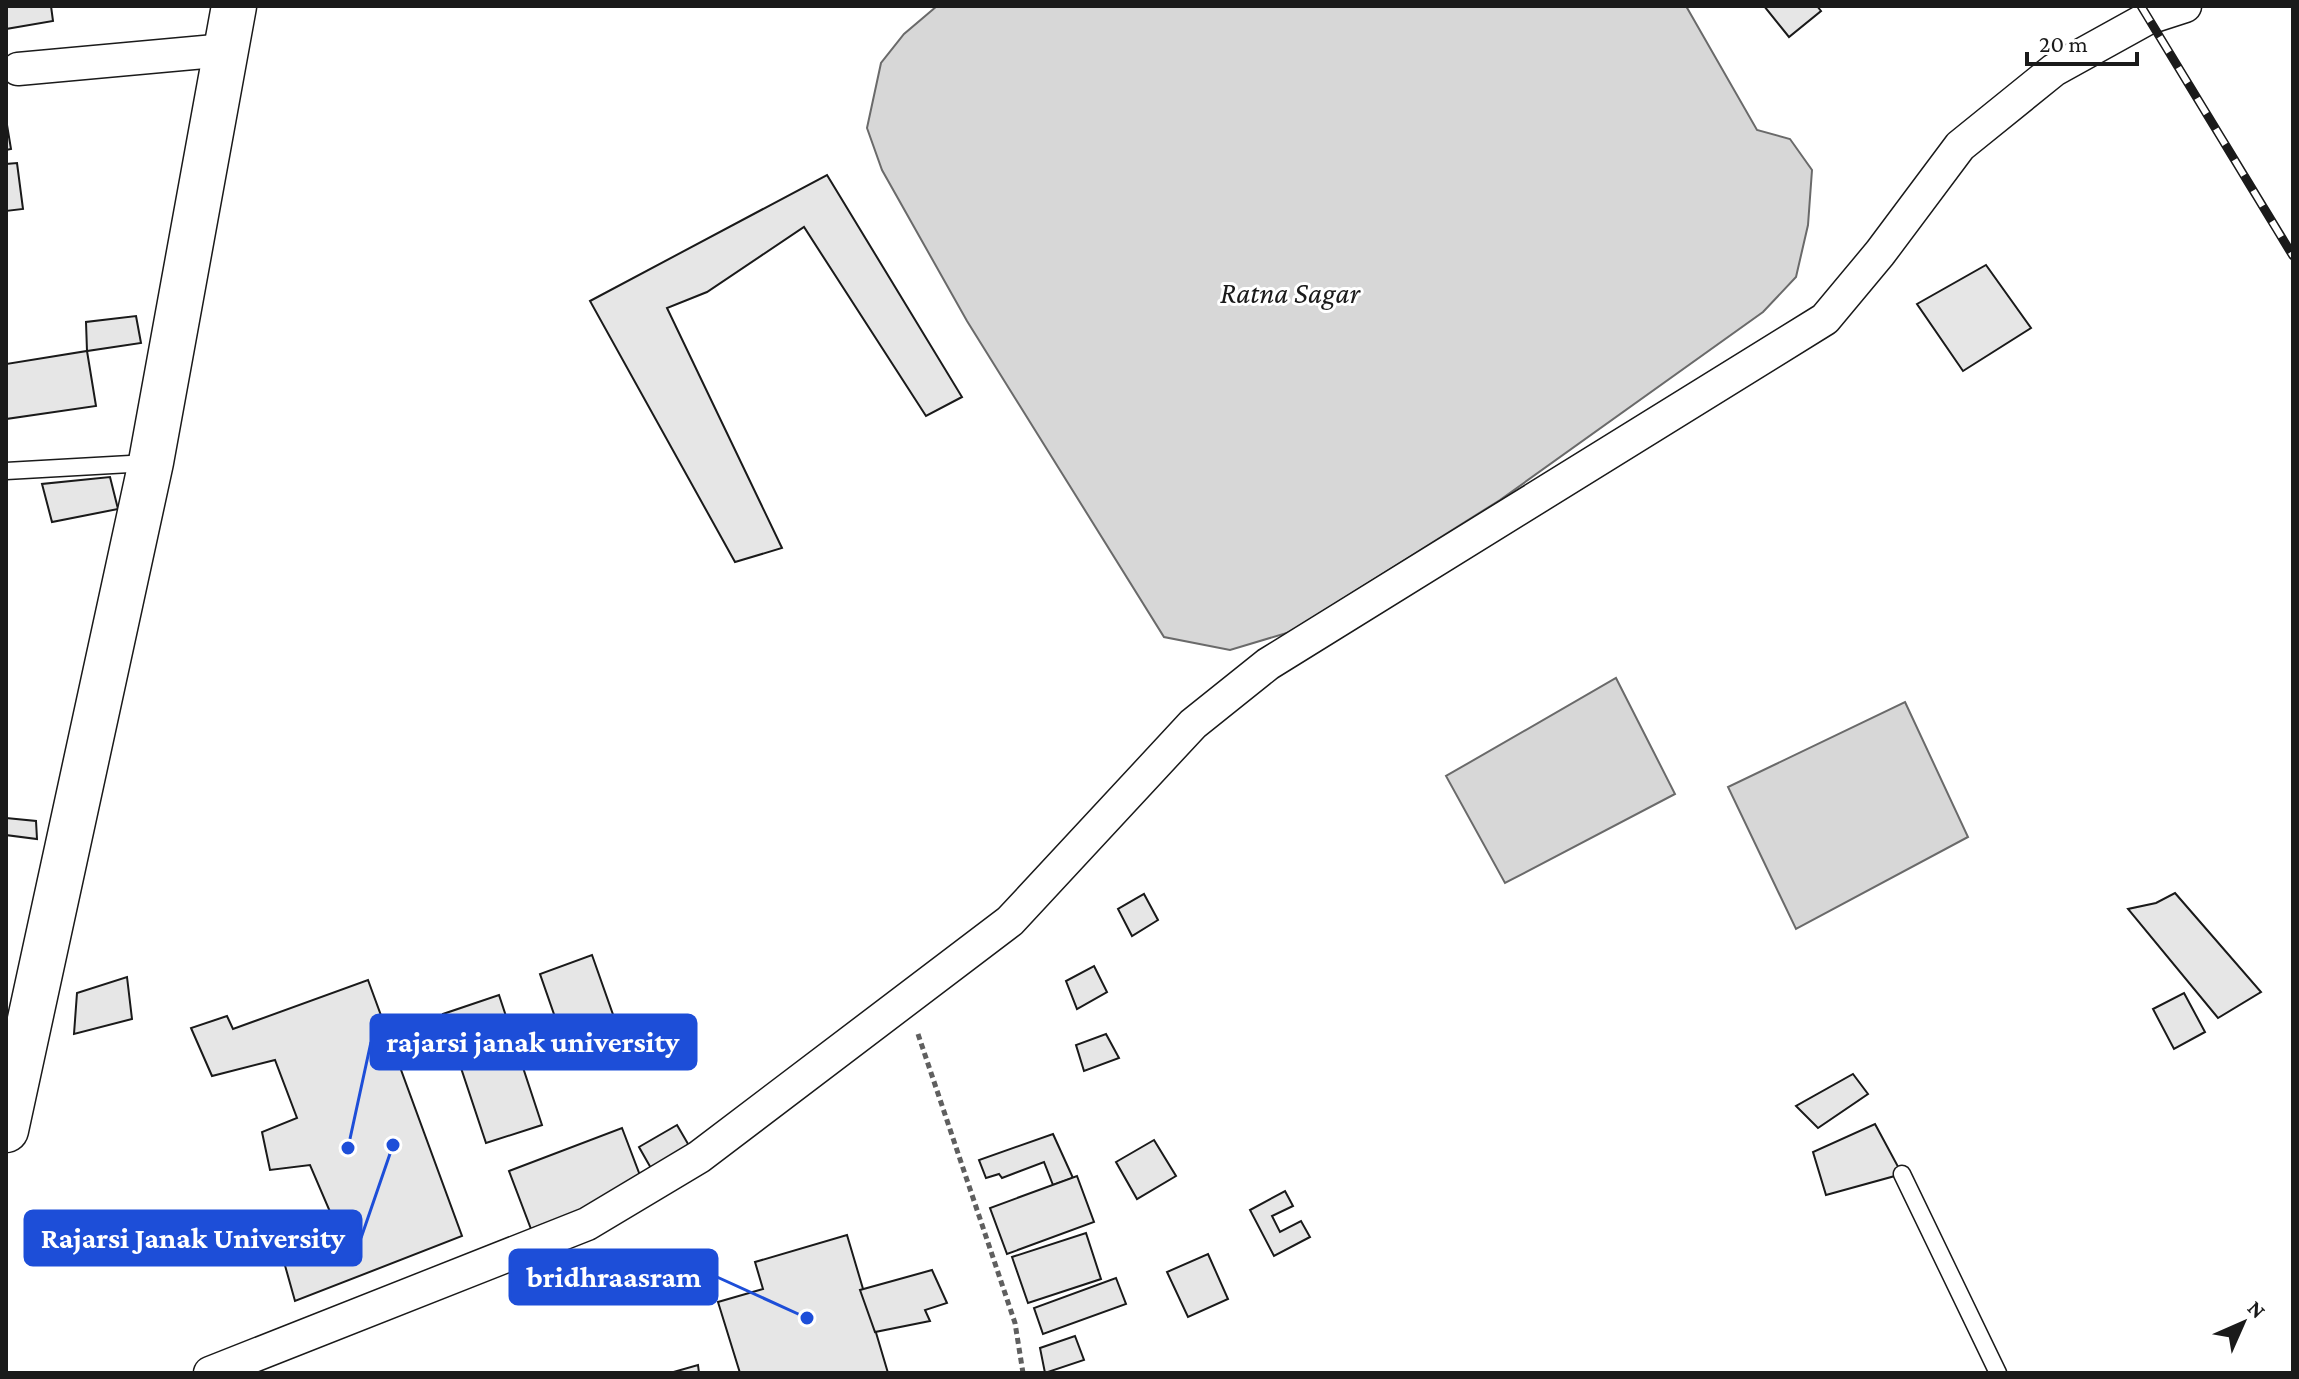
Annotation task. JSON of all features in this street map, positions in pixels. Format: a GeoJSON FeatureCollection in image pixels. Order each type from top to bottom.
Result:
{"type":"FeatureCollection","features":[{"type":"Feature","properties":{"kind":"main road"},"geometry":{"type":"LineString","coordinates":[[6,1130],[151,462],[234,6]]}},
{"type":"Feature","properties":{"kind":"street"},"geometry":{"type":"LineString","coordinates":[[210,1373],[587,1224],[699,1157],[1010,921],[1193,724],[1268,664],[1825,319],[1865,273],[1960,146],[2054,70],[2148,18],[2185,6]]}},
{"type":"Feature","properties":{"kind":"street"},"geometry":{"type":"LineString","coordinates":[[18,69],[226,50]]}},
{"type":"Feature","properties":{"kind":"lane"},"geometry":{"type":"LineString","coordinates":[[6,471],[151,462]]}},
{"type":"Feature","properties":{"kind":"lane"},"geometry":{"type":"LineString","coordinates":[[1902,1174],[1998,1373]]}},
{"type":"Feature","properties":{"kind":"path"},"geometry":{"type":"LineString","coordinates":[[907,1000],[1015,1323],[1023,1373]]}},
{"type":"Feature","properties":{"kind":"water","name":"Ratna Sagar"},"geometry":{"type":"Polygon","coordinates":[[[937,6],[1686,6],[1757,130],[1790,139],[1812,170],[1808,225],[1796,277],[1763,312],[1500,500],[1290,632],[1230,650],[1164,637],[967,321],[882,170],[867,128],[881,63],[904,34],[937,6]]]}},
{"type":"Feature","properties":{"kind":"water"},"geometry":{"type":"Polygon","coordinates":[[[1616,678],[1675,794],[1505,883],[1446,776],[1616,678]]]}},
{"type":"Feature","properties":{"kind":"water"},"geometry":{"type":"Polygon","coordinates":[[[1905,702],[1968,837],[1796,929],[1728,787],[1905,702]]]}},
{"type":"Feature","properties":{"kind":"building"},"geometry":{"type":"Polygon","coordinates":[[[6,6],[51,6],[53,21],[6,29],[6,6]]]}},
{"type":"Feature","properties":{"kind":"building"},"geometry":{"type":"Polygon","coordinates":[[[1764,6],[1817,6],[1821,11],[1789,37],[1764,6]]]}},
{"type":"Feature","properties":{"kind":"building"},"geometry":{"type":"Polygon","coordinates":[[[6,119],[11,149],[6,150],[6,119]]]}},
{"type":"Feature","properties":{"kind":"building"},"geometry":{"type":"Polygon","coordinates":[[[17,163],[23,209],[6,211],[6,164],[17,163]]]}},
{"type":"Feature","properties":{"kind":"building"},"geometry":{"type":"Polygon","coordinates":[[[827,175],[962,397],[926,416],[804,227],[707,292],[667,308],[782,548],[735,562],[590,301],[827,175]]]}},
{"type":"Feature","properties":{"kind":"building"},"geometry":{"type":"Polygon","coordinates":[[[1986,265],[2031,328],[1963,371],[1917,304],[1986,265]]]}},
{"type":"Feature","properties":{"kind":"building"},"geometry":{"type":"Polygon","coordinates":[[[136,316],[141,343],[87,351],[86,322],[136,316]]]}},
{"type":"Feature","properties":{"kind":"building"},"geometry":{"type":"Polygon","coordinates":[[[87,351],[96,406],[6,419],[6,364],[87,351]]]}},
{"type":"Feature","properties":{"kind":"building"},"geometry":{"type":"Polygon","coordinates":[[[110,477],[118,509],[52,522],[42,484],[110,477]]]}},
{"type":"Feature","properties":{"kind":"building"},"geometry":{"type":"Polygon","coordinates":[[[6,818],[36,821],[37,839],[6,835],[6,818]]]}},
{"type":"Feature","properties":{"kind":"building"},"geometry":{"type":"Polygon","coordinates":[[[2175,893],[2261,992],[2218,1018],[2128,909],[2156,903],[2175,893]]]}},
{"type":"Feature","properties":{"kind":"building"},"geometry":{"type":"Polygon","coordinates":[[[1144,894],[1158,920],[1132,936],[1118,909],[1144,894]]]}},
{"type":"Feature","properties":{"kind":"building"},"geometry":{"type":"Polygon","coordinates":[[[592,955],[616,1023],[563,1040],[540,974],[592,955]]]}},
{"type":"Feature","properties":{"kind":"building"},"geometry":{"type":"Polygon","coordinates":[[[1094,966],[1107,992],[1077,1009],[1066,981],[1094,966]]]}},
{"type":"Feature","properties":{"kind":"building"},"geometry":{"type":"Polygon","coordinates":[[[127,977],[132,1019],[74,1034],[77,993],[127,977]]]}},
{"type":"Feature","properties":{"kind":"building"},"geometry":{"type":"Polygon","coordinates":[[[368,980],[462,1236],[295,1301],[277,1237],[331,1214],[310,1165],[270,1170],[262,1132],[297,1118],[275,1060],[212,1076],[191,1028],[227,1016],[233,1029],[368,980]]]}},
{"type":"Feature","properties":{"kind":"building"},"geometry":{"type":"Polygon","coordinates":[[[2184,993],[2205,1032],[2174,1049],[2153,1009],[2184,993]]]}},
{"type":"Feature","properties":{"kind":"building"},"geometry":{"type":"Polygon","coordinates":[[[499,995],[542,1125],[486,1143],[443,1014],[499,995]]]}},
{"type":"Feature","properties":{"kind":"building"},"geometry":{"type":"Polygon","coordinates":[[[1106,1034],[1119,1058],[1084,1071],[1076,1045],[1106,1034]]]}},
{"type":"Feature","properties":{"kind":"building"},"geometry":{"type":"Polygon","coordinates":[[[1853,1074],[1868,1094],[1818,1128],[1796,1106],[1853,1074]]]}},
{"type":"Feature","properties":{"kind":"building"},"geometry":{"type":"Polygon","coordinates":[[[1875,1124],[1902,1174],[1826,1195],[1813,1152],[1875,1124]]]}},
{"type":"Feature","properties":{"kind":"building"},"geometry":{"type":"Polygon","coordinates":[[[677,1125],[691,1149],[652,1170],[639,1147],[677,1125]]]}},
{"type":"Feature","properties":{"kind":"building"},"geometry":{"type":"Polygon","coordinates":[[[622,1128],[644,1186],[531,1229],[509,1171],[622,1128]]]}},
{"type":"Feature","properties":{"kind":"building"},"geometry":{"type":"Polygon","coordinates":[[[1053,1134],[1073,1178],[1053,1185],[1044,1162],[1002,1178],[999,1174],[986,1178],[979,1160],[1053,1134]]]}},
{"type":"Feature","properties":{"kind":"building"},"geometry":{"type":"Polygon","coordinates":[[[1154,1140],[1176,1176],[1137,1199],[1116,1162],[1154,1140]]]}},
{"type":"Feature","properties":{"kind":"building"},"geometry":{"type":"Polygon","coordinates":[[[1077,1176],[1094,1222],[1007,1254],[990,1208],[1077,1176]]]}},
{"type":"Feature","properties":{"kind":"building"},"geometry":{"type":"Polygon","coordinates":[[[1285,1191],[1293,1206],[1272,1216],[1280,1232],[1301,1221],[1310,1237],[1274,1256],[1250,1210],[1285,1191]]]}},
{"type":"Feature","properties":{"kind":"building"},"geometry":{"type":"Polygon","coordinates":[[[1086,1233],[1101,1279],[1028,1303],[1012,1257],[1086,1233]]]}},
{"type":"Feature","properties":{"kind":"building"},"geometry":{"type":"Polygon","coordinates":[[[847,1235],[888,1373],[740,1373],[718,1302],[763,1289],[755,1262],[847,1235]]]}},
{"type":"Feature","properties":{"kind":"building"},"geometry":{"type":"Polygon","coordinates":[[[1208,1254],[1228,1299],[1188,1317],[1167,1272],[1208,1254]]]}},
{"type":"Feature","properties":{"kind":"building"},"geometry":{"type":"Polygon","coordinates":[[[932,1270],[947,1303],[925,1310],[930,1321],[875,1332],[860,1290],[932,1270]]]}},
{"type":"Feature","properties":{"kind":"building"},"geometry":{"type":"Polygon","coordinates":[[[1116,1278],[1126,1304],[1043,1334],[1034,1308],[1116,1278]]]}},
{"type":"Feature","properties":{"kind":"building"},"geometry":{"type":"Polygon","coordinates":[[[1075,1336],[1084,1360],[1045,1373],[1040,1348],[1075,1336]]]}},
{"type":"Feature","properties":{"kind":"building"},"geometry":{"type":"Polygon","coordinates":[[[698,1365],[699,1373],[670,1373],[698,1365]]]}},
{"type":"Feature","properties":{"kind":"railway"},"geometry":{"type":"LineString","coordinates":[[2141,6],[2293,256]]}},
{"type":"Feature","properties":{"kind":"place","name":"Rajarsi Janak University"},"geometry":{"type":"Point","coordinates":[393,1145]}},
{"type":"Feature","properties":{"kind":"place","name":"rajarsi janak university"},"geometry":{"type":"Point","coordinates":[348,1148]}},
{"type":"Feature","properties":{"kind":"place","name":"bridhraasram"},"geometry":{"type":"Point","coordinates":[807,1318]}}]}
